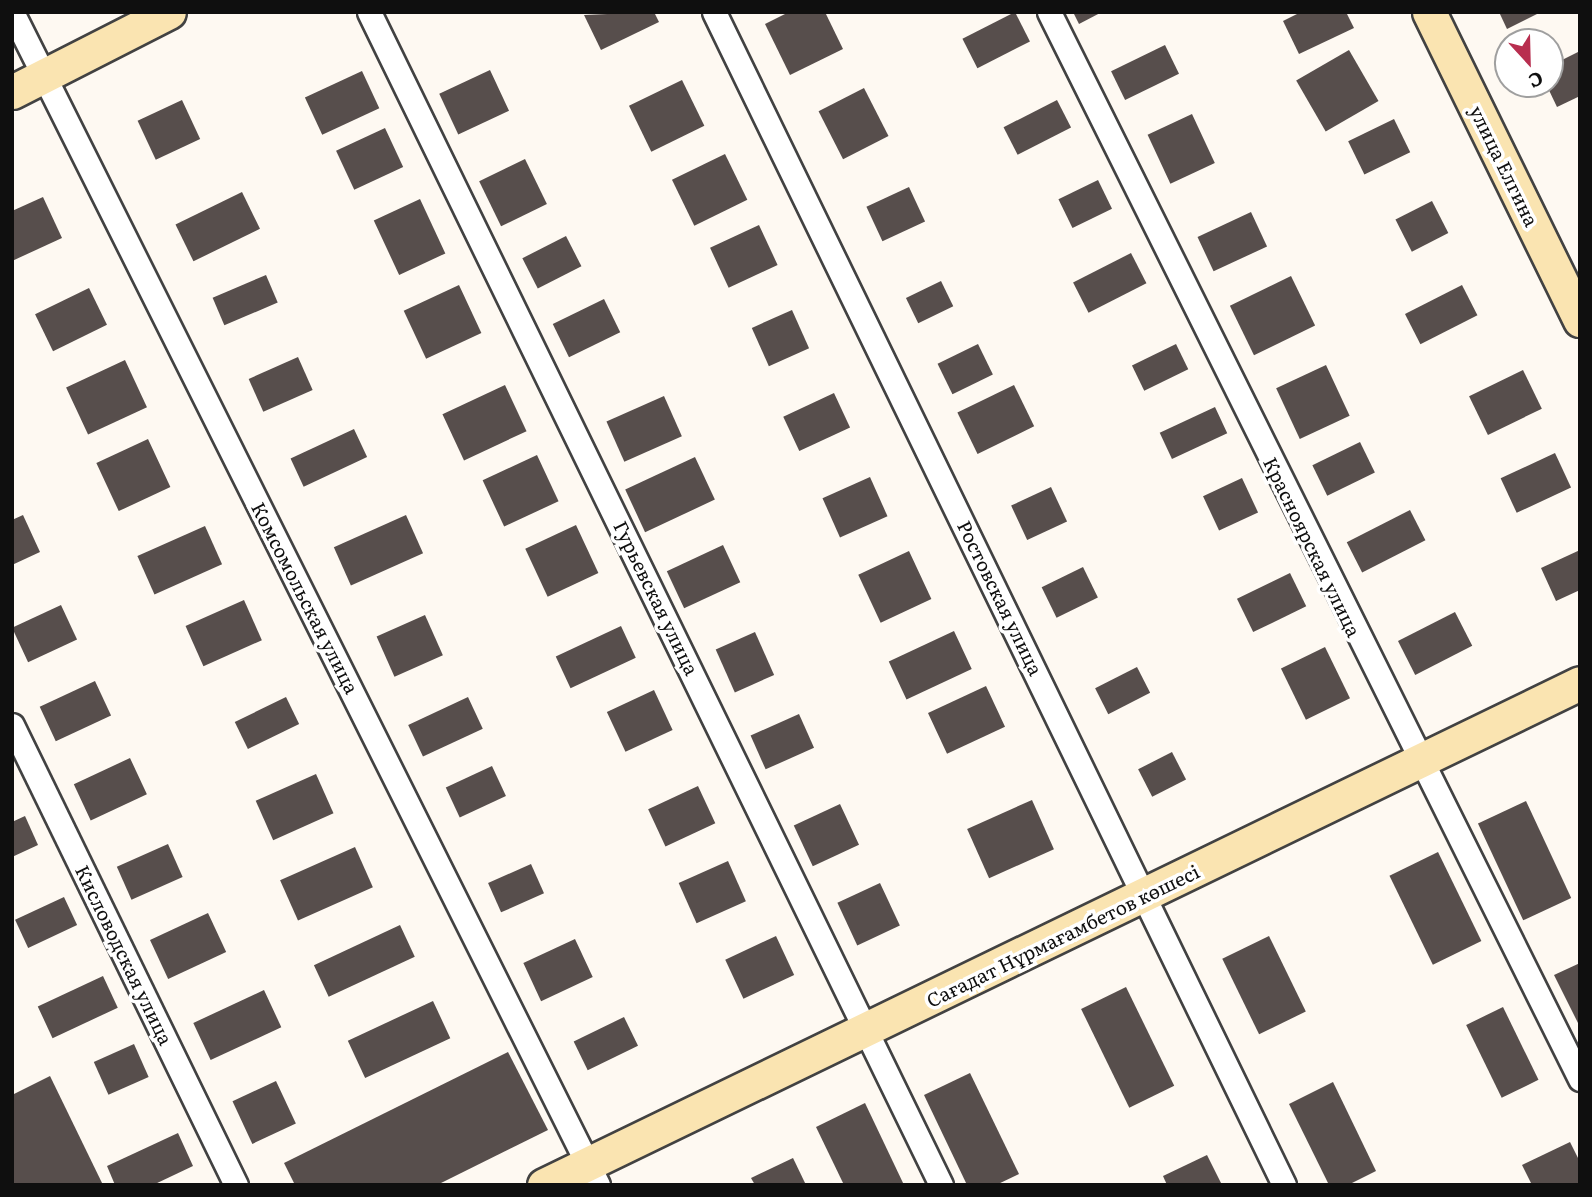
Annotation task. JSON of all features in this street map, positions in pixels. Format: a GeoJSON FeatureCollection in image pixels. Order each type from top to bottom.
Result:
{"type":"FeatureCollection","features":[{"type":"Feature","properties":{"kind":"main road"},"geometry":{"type":"LineString","coordinates":[[12,92],[169,12]]}},
{"type":"Feature","properties":{"kind":"main road","name":"улица Елгина"},"geometry":{"type":"LineString","coordinates":[[1429,12],[1580,320]]}},
{"type":"Feature","properties":{"kind":"main road","name":"Сағадат Нұрмағамбетов көшесі"},"geometry":{"type":"LineString","coordinates":[[544,1185],[593,1173],[868,1031],[1580,683]]}},
{"type":"Feature","properties":{"kind":"street","name":"Комсомольская улица"},"geometry":{"type":"LineString","coordinates":[[12,12],[593,1173]]}},
{"type":"Feature","properties":{"kind":"street","name":"Гурьевская улица"},"geometry":{"type":"LineString","coordinates":[[369,12],[941,1185]]}},
{"type":"Feature","properties":{"kind":"street","name":"Ростовская улица"},"geometry":{"type":"LineString","coordinates":[[714,12],[1146,895],[1284,1185]]}},
{"type":"Feature","properties":{"kind":"street","name":"Красноярская улица"},"geometry":{"type":"LineString","coordinates":[[1049,12],[1418,762],[1580,1079]]}},
{"type":"Feature","properties":{"kind":"street","name":"Кисловодская улица"},"geometry":{"type":"LineString","coordinates":[[12,725],[236,1185]]}},
{"type":"Feature","properties":{"kind":"building"},"geometry":{"type":"Polygon","coordinates":[[[654,12],[659,22],[601,50],[584,15],[654,12]]]}},
{"type":"Feature","properties":{"kind":"building"},"geometry":{"type":"Polygon","coordinates":[[[789,12],[825,12],[843,49],[790,75],[765,24],[789,12]]]}},
{"type":"Feature","properties":{"kind":"building"},"geometry":{"type":"Polygon","coordinates":[[[1015,12],[1030,41],[977,68],[962,39],[1015,12]]]}},
{"type":"Feature","properties":{"kind":"building"},"geometry":{"type":"Polygon","coordinates":[[[1073,12],[1102,12],[1079,24],[1073,12]]]}},
{"type":"Feature","properties":{"kind":"building"},"geometry":{"type":"Polygon","coordinates":[[[1301,12],[1346,12],[1354,28],[1299,54],[1283,21],[1301,12]]]}},
{"type":"Feature","properties":{"kind":"building"},"geometry":{"type":"Polygon","coordinates":[[[1499,12],[1541,12],[1509,28],[1499,12]]]}},
{"type":"Feature","properties":{"kind":"building"},"geometry":{"type":"Polygon","coordinates":[[[1165,45],[1179,74],[1125,100],[1111,71],[1165,45]]]}},
{"type":"Feature","properties":{"kind":"building"},"geometry":{"type":"Polygon","coordinates":[[[1349,50],[1378,101],[1326,132],[1296,80],[1349,50]]]}},
{"type":"Feature","properties":{"kind":"building"},"geometry":{"type":"Polygon","coordinates":[[[1580,51],[1580,96],[1557,107],[1553,98],[1564,98],[1564,59],[1580,51]]]}},
{"type":"Feature","properties":{"kind":"building"},"geometry":{"type":"Polygon","coordinates":[[[490,70],[509,111],[458,134],[439,94],[490,70]]]}},
{"type":"Feature","properties":{"kind":"building"},"geometry":{"type":"Polygon","coordinates":[[[362,71],[379,108],[322,135],[305,98],[362,71]]]}},
{"type":"Feature","properties":{"kind":"building"},"geometry":{"type":"Polygon","coordinates":[[[682,80],[704,126],[651,152],[629,106],[682,80]]]}},
{"type":"Feature","properties":{"kind":"building"},"geometry":{"type":"Polygon","coordinates":[[[864,88],[889,136],[843,159],[819,111],[864,88]]]}},
{"type":"Feature","properties":{"kind":"building"},"geometry":{"type":"Polygon","coordinates":[[[182,100],[200,139],[156,160],[138,121],[182,100]]]}},
{"type":"Feature","properties":{"kind":"building"},"geometry":{"type":"Polygon","coordinates":[[[1057,100],[1071,128],[1018,155],[1004,127],[1057,100]]]}},
{"type":"Feature","properties":{"kind":"building"},"geometry":{"type":"Polygon","coordinates":[[[1192,114],[1215,163],[1170,184],[1148,135],[1192,114]]]}},
{"type":"Feature","properties":{"kind":"building"},"geometry":{"type":"Polygon","coordinates":[[[1394,119],[1410,152],[1364,175],[1348,141],[1394,119]]]}},
{"type":"Feature","properties":{"kind":"building"},"geometry":{"type":"Polygon","coordinates":[[[385,128],[403,167],[354,190],[336,151],[385,128]]]}},
{"type":"Feature","properties":{"kind":"building"},"geometry":{"type":"Polygon","coordinates":[[[725,154],[747,200],[694,226],[672,180],[725,154]]]}},
{"type":"Feature","properties":{"kind":"building"},"geometry":{"type":"Polygon","coordinates":[[[525,159],[547,204],[501,226],[479,181],[525,159]]]}},
{"type":"Feature","properties":{"kind":"building"},"geometry":{"type":"Polygon","coordinates":[[[1098,180],[1112,209],[1072,228],[1058,199],[1098,180]]]}},
{"type":"Feature","properties":{"kind":"building"},"geometry":{"type":"Polygon","coordinates":[[[909,187],[925,221],[882,241],[866,207],[909,187]]]}},
{"type":"Feature","properties":{"kind":"building"},"geometry":{"type":"Polygon","coordinates":[[[242,192],[260,229],[193,261],[175,224],[242,192]]]}},
{"type":"Feature","properties":{"kind":"building"},"geometry":{"type":"Polygon","coordinates":[[[43,197],[62,238],[12,261],[12,211],[43,197]]]}},
{"type":"Feature","properties":{"kind":"building"},"geometry":{"type":"Polygon","coordinates":[[[420,199],[445,253],[399,275],[374,221],[420,199]]]}},
{"type":"Feature","properties":{"kind":"building"},"geometry":{"type":"Polygon","coordinates":[[[1432,201],[1448,233],[1412,252],[1395,220],[1432,201]]]}},
{"type":"Feature","properties":{"kind":"building"},"geometry":{"type":"Polygon","coordinates":[[[1251,212],[1267,246],[1214,271],[1198,237],[1251,212]]]}},
{"type":"Feature","properties":{"kind":"building"},"geometry":{"type":"Polygon","coordinates":[[[759,225],[778,265],[729,288],[710,248],[759,225]]]}},
{"type":"Feature","properties":{"kind":"building"},"geometry":{"type":"Polygon","coordinates":[[[566,236],[581,266],[538,289],[522,258],[566,236]]]}},
{"type":"Feature","properties":{"kind":"building"},"geometry":{"type":"Polygon","coordinates":[[[1131,253],[1146,283],[1089,313],[1073,283],[1131,253]]]}},
{"type":"Feature","properties":{"kind":"building"},"geometry":{"type":"Polygon","coordinates":[[[266,275],[278,303],[224,325],[213,298],[266,275]]]}},
{"type":"Feature","properties":{"kind":"building"},"geometry":{"type":"Polygon","coordinates":[[[1291,276],[1315,325],[1254,355],[1230,306],[1291,276]]]}},
{"type":"Feature","properties":{"kind":"building"},"geometry":{"type":"Polygon","coordinates":[[[941,281],[953,306],[918,323],[906,298],[941,281]]]}},
{"type":"Feature","properties":{"kind":"building"},"geometry":{"type":"Polygon","coordinates":[[[459,285],[481,333],[426,359],[404,311],[459,285]]]}},
{"type":"Feature","properties":{"kind":"building"},"geometry":{"type":"Polygon","coordinates":[[[1462,285],[1477,315],[1420,344],[1405,314],[1462,285]]]}},
{"type":"Feature","properties":{"kind":"building"},"geometry":{"type":"Polygon","coordinates":[[[89,288],[107,325],[53,351],[35,314],[89,288]]]}},
{"type":"Feature","properties":{"kind":"building"},"geometry":{"type":"Polygon","coordinates":[[[604,299],[620,332],[569,357],[553,324],[604,299]]]}},
{"type":"Feature","properties":{"kind":"building"},"geometry":{"type":"Polygon","coordinates":[[[792,310],[809,348],[769,366],[752,328],[792,310]]]}},
{"type":"Feature","properties":{"kind":"building"},"geometry":{"type":"Polygon","coordinates":[[[978,344],[993,375],[952,394],[938,364],[978,344]]]}},
{"type":"Feature","properties":{"kind":"building"},"geometry":{"type":"Polygon","coordinates":[[[1176,344],[1188,369],[1144,391],[1132,365],[1176,344]]]}},
{"type":"Feature","properties":{"kind":"building"},"geometry":{"type":"Polygon","coordinates":[[[298,357],[313,390],[263,412],[249,379],[298,357]]]}},
{"type":"Feature","properties":{"kind":"building"},"geometry":{"type":"Polygon","coordinates":[[[125,360],[147,407],[88,435],[66,387],[125,360]]]}},
{"type":"Feature","properties":{"kind":"building"},"geometry":{"type":"Polygon","coordinates":[[[1326,365],[1350,416],[1300,439],[1276,388],[1326,365]]]}},
{"type":"Feature","properties":{"kind":"building"},"geometry":{"type":"Polygon","coordinates":[[[1523,370],[1542,409],[1488,435],[1469,396],[1523,370]]]}},
{"type":"Feature","properties":{"kind":"building"},"geometry":{"type":"Polygon","coordinates":[[[505,385],[527,431],[464,460],[442,414],[505,385]]]}},
{"type":"Feature","properties":{"kind":"building"},"geometry":{"type":"Polygon","coordinates":[[[1014,385],[1034,426],[978,454],[957,413],[1014,385]]]}},
{"type":"Feature","properties":{"kind":"building"},"geometry":{"type":"Polygon","coordinates":[[[834,393],[850,427],[799,451],[783,417],[834,393]]]}},
{"type":"Feature","properties":{"kind":"building"},"geometry":{"type":"Polygon","coordinates":[[[664,396],[682,436],[624,462],[606,422],[664,396]]]}},
{"type":"Feature","properties":{"kind":"building"},"geometry":{"type":"Polygon","coordinates":[[[1215,407],[1227,433],[1172,459],[1160,433],[1215,407]]]}},
{"type":"Feature","properties":{"kind":"building"},"geometry":{"type":"Polygon","coordinates":[[[354,429],[367,457],[304,487],[291,459],[354,429]]]}},
{"type":"Feature","properties":{"kind":"building"},"geometry":{"type":"Polygon","coordinates":[[[148,439],[170,487],[119,511],[96,463],[148,439]]]}},
{"type":"Feature","properties":{"kind":"building"},"geometry":{"type":"Polygon","coordinates":[[[1360,442],[1375,473],[1327,496],[1312,465],[1360,442]]]}},
{"type":"Feature","properties":{"kind":"building"},"geometry":{"type":"Polygon","coordinates":[[[1555,453],[1571,487],[1517,513],[1501,478],[1555,453]]]}},
{"type":"Feature","properties":{"kind":"building"},"geometry":{"type":"Polygon","coordinates":[[[537,455],[559,501],[504,527],[483,480],[537,455]]]}},
{"type":"Feature","properties":{"kind":"building"},"geometry":{"type":"Polygon","coordinates":[[[695,457],[715,500],[645,532],[625,490],[695,457]]]}},
{"type":"Feature","properties":{"kind":"building"},"geometry":{"type":"Polygon","coordinates":[[[870,477],[887,516],[840,537],[822,498],[870,477]]]}},
{"type":"Feature","properties":{"kind":"building"},"geometry":{"type":"Polygon","coordinates":[[[1242,478],[1258,512],[1219,531],[1203,496],[1242,478]]]}},
{"type":"Feature","properties":{"kind":"building"},"geometry":{"type":"Polygon","coordinates":[[[1051,487],[1067,521],[1027,540],[1011,506],[1051,487]]]}},
{"type":"Feature","properties":{"kind":"building"},"geometry":{"type":"Polygon","coordinates":[[[1410,510],[1425,540],[1362,573],[1347,542],[1410,510]]]}},
{"type":"Feature","properties":{"kind":"building"},"geometry":{"type":"Polygon","coordinates":[[[23,515],[40,552],[12,565],[12,520],[23,515]]]}},
{"type":"Feature","properties":{"kind":"building"},"geometry":{"type":"Polygon","coordinates":[[[406,515],[423,553],[351,586],[334,547],[406,515]]]}},
{"type":"Feature","properties":{"kind":"building"},"geometry":{"type":"Polygon","coordinates":[[[576,525],[598,573],[548,597],[525,549],[576,525]]]}},
{"type":"Feature","properties":{"kind":"building"},"geometry":{"type":"Polygon","coordinates":[[[205,526],[222,564],[154,594],[137,556],[205,526]]]}},
{"type":"Feature","properties":{"kind":"building"},"geometry":{"type":"Polygon","coordinates":[[[723,545],[740,582],[684,608],[667,571],[723,545]]]}},
{"type":"Feature","properties":{"kind":"building"},"geometry":{"type":"Polygon","coordinates":[[[1580,550],[1580,590],[1556,601],[1541,568],[1580,550]]]}},
{"type":"Feature","properties":{"kind":"building"},"geometry":{"type":"Polygon","coordinates":[[[909,551],[931,599],[881,623],[858,575],[909,551]]]}},
{"type":"Feature","properties":{"kind":"building"},"geometry":{"type":"Polygon","coordinates":[[[1083,567],[1098,598],[1057,618],[1042,587],[1083,567]]]}},
{"type":"Feature","properties":{"kind":"building"},"geometry":{"type":"Polygon","coordinates":[[[1290,573],[1306,606],[1253,632],[1237,599],[1290,573]]]}},
{"type":"Feature","properties":{"kind":"building"},"geometry":{"type":"Polygon","coordinates":[[[244,600],[262,640],[203,666],[186,626],[244,600]]]}},
{"type":"Feature","properties":{"kind":"building"},"geometry":{"type":"Polygon","coordinates":[[[61,605],[77,639],[28,662],[12,628],[61,605]]]}},
{"type":"Feature","properties":{"kind":"building"},"geometry":{"type":"Polygon","coordinates":[[[1455,612],[1472,646],[1415,675],[1398,641],[1455,612]]]}},
{"type":"Feature","properties":{"kind":"building"},"geometry":{"type":"Polygon","coordinates":[[[425,615],[443,655],[394,677],[377,637],[425,615]]]}},
{"type":"Feature","properties":{"kind":"building"},"geometry":{"type":"Polygon","coordinates":[[[621,626],[636,658],[571,688],[556,656],[621,626]]]}},
{"type":"Feature","properties":{"kind":"building"},"geometry":{"type":"Polygon","coordinates":[[[954,631],[972,669],[906,699],[889,661],[954,631]]]}},
{"type":"Feature","properties":{"kind":"building"},"geometry":{"type":"Polygon","coordinates":[[[755,632],[774,675],[735,692],[716,649],[755,632]]]}},
{"type":"Feature","properties":{"kind":"building"},"geometry":{"type":"Polygon","coordinates":[[[1325,647],[1350,698],[1306,720],[1281,668],[1325,647]]]}},
{"type":"Feature","properties":{"kind":"building"},"geometry":{"type":"Polygon","coordinates":[[[1137,667],[1150,693],[1108,714],[1095,688],[1137,667]]]}},
{"type":"Feature","properties":{"kind":"building"},"geometry":{"type":"Polygon","coordinates":[[[95,681],[111,715],[56,741],[40,707],[95,681]]]}},
{"type":"Feature","properties":{"kind":"building"},"geometry":{"type":"Polygon","coordinates":[[[986,686],[1005,727],[947,754],[928,713],[986,686]]]}},
{"type":"Feature","properties":{"kind":"building"},"geometry":{"type":"Polygon","coordinates":[[[654,690],[673,730],[625,752],[607,712],[654,690]]]}},
{"type":"Feature","properties":{"kind":"building"},"geometry":{"type":"Polygon","coordinates":[[[286,697],[299,724],[248,749],[235,722],[286,697]]]}},
{"type":"Feature","properties":{"kind":"building"},"geometry":{"type":"Polygon","coordinates":[[[468,697],[483,729],[423,757],[408,725],[468,697]]]}},
{"type":"Feature","properties":{"kind":"building"},"geometry":{"type":"Polygon","coordinates":[[[799,714],[814,748],[766,769],[751,736],[799,714]]]}},
{"type":"Feature","properties":{"kind":"building"},"geometry":{"type":"Polygon","coordinates":[[[1172,752],[1186,780],[1152,797],[1138,769],[1172,752]]]}},
{"type":"Feature","properties":{"kind":"building"},"geometry":{"type":"Polygon","coordinates":[[[130,758],[147,794],[91,820],[74,784],[130,758]]]}},
{"type":"Feature","properties":{"kind":"building"},"geometry":{"type":"Polygon","coordinates":[[[492,766],[506,796],[460,817],[446,788],[492,766]]]}},
{"type":"Feature","properties":{"kind":"building"},"geometry":{"type":"Polygon","coordinates":[[[316,774],[333,813],[273,840],[256,801],[316,774]]]}},
{"type":"Feature","properties":{"kind":"building"},"geometry":{"type":"Polygon","coordinates":[[[698,786],[715,823],[665,846],[648,809],[698,786]]]}},
{"type":"Feature","properties":{"kind":"building"},"geometry":{"type":"Polygon","coordinates":[[[1032,800],[1054,849],[989,878],[967,829],[1032,800]]]}},
{"type":"Feature","properties":{"kind":"building"},"geometry":{"type":"Polygon","coordinates":[[[1526,801],[1571,898],[1523,920],[1478,823],[1526,801]]]}},
{"type":"Feature","properties":{"kind":"building"},"geometry":{"type":"Polygon","coordinates":[[[840,804],[859,845],[813,866],[794,826],[840,804]]]}},
{"type":"Feature","properties":{"kind":"building"},"geometry":{"type":"Polygon","coordinates":[[[25,816],[38,845],[12,857],[12,822],[25,816]]]}},
{"type":"Feature","properties":{"kind":"building"},"geometry":{"type":"Polygon","coordinates":[[[168,844],[183,877],[131,900],[117,867],[168,844]]]}},
{"type":"Feature","properties":{"kind":"building"},"geometry":{"type":"Polygon","coordinates":[[[355,847],[373,887],[298,921],[280,880],[355,847]]]}},
{"type":"Feature","properties":{"kind":"building"},"geometry":{"type":"Polygon","coordinates":[[[1438,852],[1481,941],[1433,965],[1389,876],[1438,852]]]}},
{"type":"Feature","properties":{"kind":"building"},"geometry":{"type":"Polygon","coordinates":[[[728,861],[746,901],[697,923],[679,883],[728,861]]]}},
{"type":"Feature","properties":{"kind":"building"},"geometry":{"type":"Polygon","coordinates":[[[531,864],[544,893],[501,912],[488,883],[531,864]]]}},
{"type":"Feature","properties":{"kind":"building"},"geometry":{"type":"Polygon","coordinates":[[[880,883],[900,926],[857,945],[837,903],[880,883]]]}},
{"type":"Feature","properties":{"kind":"building"},"geometry":{"type":"Polygon","coordinates":[[[64,897],[77,925],[28,948],[15,920],[64,897]]]}},
{"type":"Feature","properties":{"kind":"building"},"geometry":{"type":"Polygon","coordinates":[[[208,913],[226,952],[168,979],[150,940],[208,913]]]}},
{"type":"Feature","properties":{"kind":"building"},"geometry":{"type":"Polygon","coordinates":[[[400,925],[415,957],[329,997],[314,965],[400,925]]]}},
{"type":"Feature","properties":{"kind":"building"},"geometry":{"type":"Polygon","coordinates":[[[776,936],[794,975],[743,999],[725,960],[776,936]]]}},
{"type":"Feature","properties":{"kind":"building"},"geometry":{"type":"Polygon","coordinates":[[[1269,936],[1306,1011],[1259,1034],[1222,959],[1269,936]]]}},
{"type":"Feature","properties":{"kind":"building"},"geometry":{"type":"Polygon","coordinates":[[[575,939],[593,977],[541,1001],[523,963],[575,939]]]}},
{"type":"Feature","properties":{"kind":"building"},"geometry":{"type":"Polygon","coordinates":[[[1580,963],[1580,1027],[1554,975],[1580,963]]]}},
{"type":"Feature","properties":{"kind":"building"},"geometry":{"type":"Polygon","coordinates":[[[103,976],[118,1008],[53,1038],[38,1006],[103,976]]]}},
{"type":"Feature","properties":{"kind":"building"},"geometry":{"type":"Polygon","coordinates":[[[1126,987],[1174,1086],[1129,1108],[1081,1009],[1126,987]]]}},
{"type":"Feature","properties":{"kind":"building"},"geometry":{"type":"Polygon","coordinates":[[[264,990],[281,1027],[211,1060],[193,1023],[264,990]]]}},
{"type":"Feature","properties":{"kind":"building"},"geometry":{"type":"Polygon","coordinates":[[[433,1001],[450,1038],[365,1078],[348,1041],[433,1001]]]}},
{"type":"Feature","properties":{"kind":"building"},"geometry":{"type":"Polygon","coordinates":[[[1503,1007],[1539,1080],[1502,1098],[1466,1025],[1503,1007]]]}},
{"type":"Feature","properties":{"kind":"building"},"geometry":{"type":"Polygon","coordinates":[[[624,1017],[638,1046],[588,1070],[574,1042],[624,1017]]]}},
{"type":"Feature","properties":{"kind":"building"},"geometry":{"type":"Polygon","coordinates":[[[134,1044],[149,1077],[108,1095],[94,1062],[134,1044]]]}},
{"type":"Feature","properties":{"kind":"building"},"geometry":{"type":"Polygon","coordinates":[[[508,1052],[548,1130],[437,1185],[295,1185],[284,1163],[508,1052]]]}},
{"type":"Feature","properties":{"kind":"building"},"geometry":{"type":"Polygon","coordinates":[[[970,1073],[1019,1174],[996,1185],[967,1185],[924,1095],[970,1073]]]}},
{"type":"Feature","properties":{"kind":"building"},"geometry":{"type":"Polygon","coordinates":[[[50,1076],[103,1185],[12,1185],[12,1095],[50,1076]]]}},
{"type":"Feature","properties":{"kind":"building"},"geometry":{"type":"Polygon","coordinates":[[[276,1081],[296,1124],[252,1144],[232,1101],[276,1081]]]}},
{"type":"Feature","properties":{"kind":"building"},"geometry":{"type":"Polygon","coordinates":[[[1333,1082],[1376,1171],[1348,1185],[1329,1185],[1289,1104],[1333,1082]]]}},
{"type":"Feature","properties":{"kind":"building"},"geometry":{"type":"Polygon","coordinates":[[[865,1103],[904,1185],[844,1185],[816,1127],[865,1103]]]}},
{"type":"Feature","properties":{"kind":"building"},"geometry":{"type":"Polygon","coordinates":[[[178,1133],[193,1166],[153,1185],[115,1185],[107,1166],[178,1133]]]}},
{"type":"Feature","properties":{"kind":"building"},"geometry":{"type":"Polygon","coordinates":[[[1570,1142],[1580,1162],[1580,1185],[1532,1185],[1522,1165],[1570,1142]]]}},
{"type":"Feature","properties":{"kind":"building"},"geometry":{"type":"Polygon","coordinates":[[[1207,1155],[1222,1185],[1167,1185],[1163,1176],[1207,1155]]]}},
{"type":"Feature","properties":{"kind":"building"},"geometry":{"type":"Polygon","coordinates":[[[793,1158],[806,1185],[755,1185],[751,1178],[793,1158]]]}}]}
